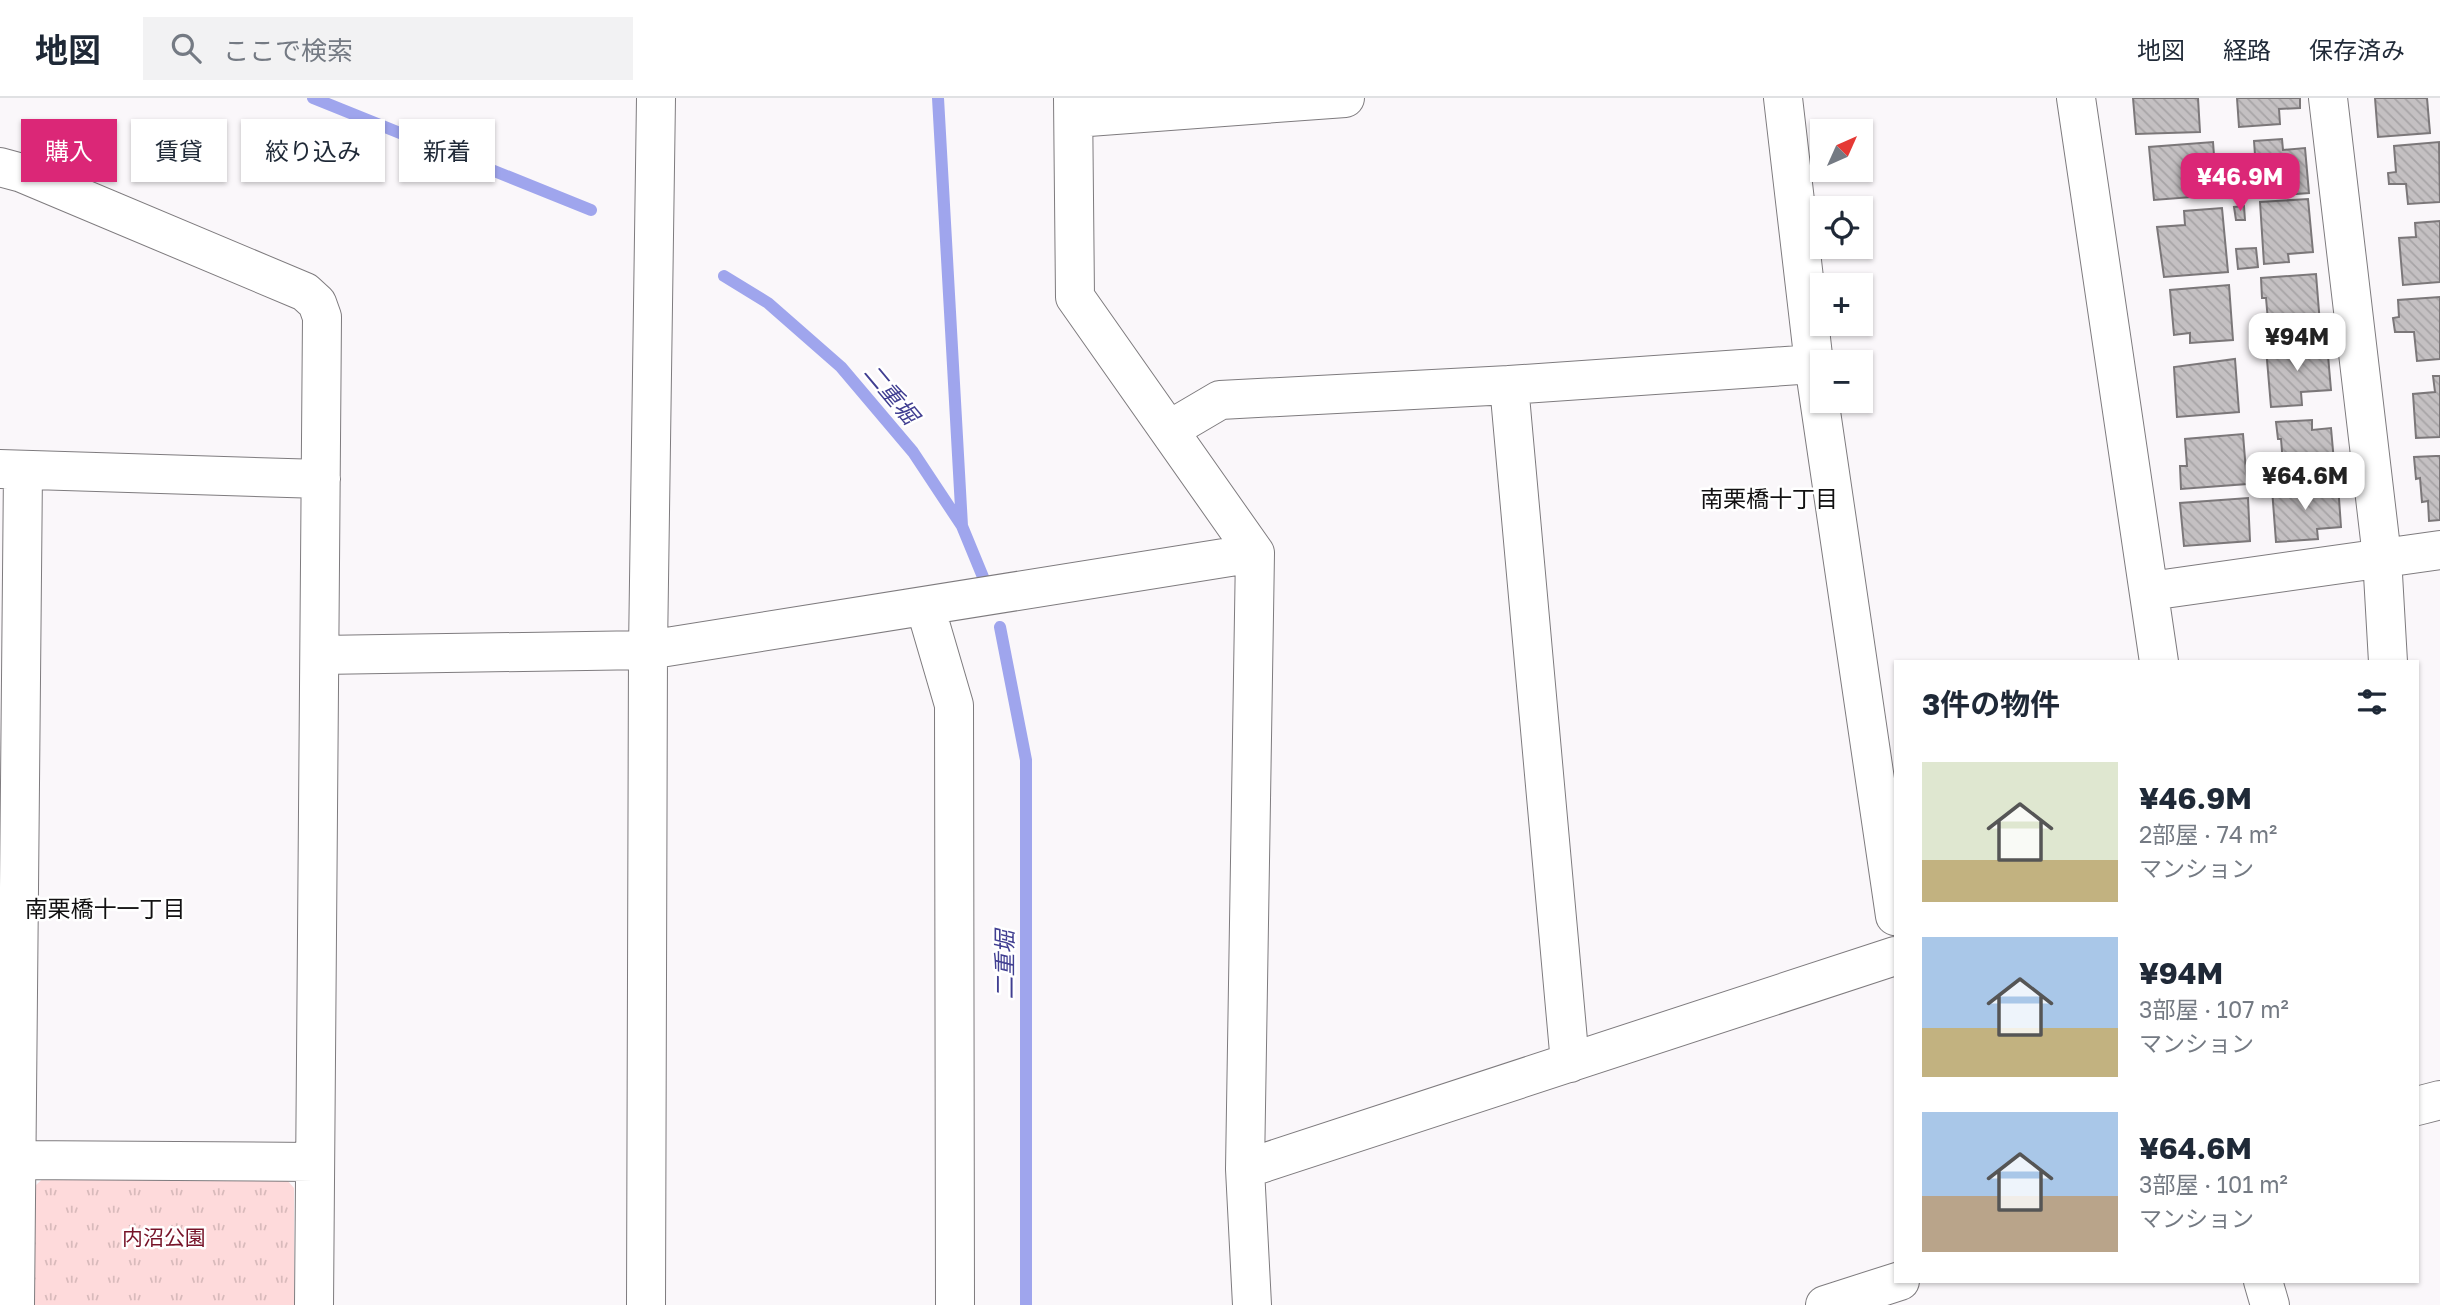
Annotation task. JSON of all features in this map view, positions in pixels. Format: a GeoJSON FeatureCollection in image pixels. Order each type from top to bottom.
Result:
{"type":"FeatureCollection","features":[{"type":"Feature","properties":{"kind":"street"},"geometry":{"type":"LineString","coordinates":[[646,1305],[648,650],[656,98]]}},
{"type":"Feature","properties":{"kind":"street"},"geometry":{"type":"LineString","coordinates":[[1252,1305],[1245,1170],[1255,553],[1075,297],[1074,108],[1345,98]]}},
{"type":"Feature","properties":{"kind":"street"},"geometry":{"type":"LineString","coordinates":[[1783,98],[1812,350]]}},
{"type":"Feature","properties":{"kind":"street"},"geometry":{"type":"LineString","coordinates":[[2076,98],[2159,660]]}},
{"type":"Feature","properties":{"kind":"street"},"geometry":{"type":"LineString","coordinates":[[2328,98],[2382,557],[2388,660]]}},
{"type":"Feature","properties":{"kind":"street"},"geometry":{"type":"LineString","coordinates":[[0,167],[22,173],[305,292],[317,303],[322,317],[314,1305]]}},
{"type":"Feature","properties":{"kind":"street"},"geometry":{"type":"LineString","coordinates":[[1169,430],[1220,400],[1510,385],[1810,364]]}},
{"type":"Feature","properties":{"kind":"street"},"geometry":{"type":"LineString","coordinates":[[1510,385],[1570,1063]]}},
{"type":"Feature","properties":{"kind":"street"},"geometry":{"type":"LineString","coordinates":[[1821,413],[1894,909]]}},
{"type":"Feature","properties":{"kind":"street"},"geometry":{"type":"LineString","coordinates":[[15,1305],[11,470],[321,479]]}},
{"type":"Feature","properties":{"kind":"street"},"geometry":{"type":"LineString","coordinates":[[2150,590],[2440,550]]}},
{"type":"Feature","properties":{"kind":"street"},"geometry":{"type":"LineString","coordinates":[[320,655],[648,650],[1255,553]]}},
{"type":"Feature","properties":{"kind":"street"},"geometry":{"type":"LineString","coordinates":[[925,606],[954,705],[955,1305]]}},
{"type":"Feature","properties":{"kind":"street"},"geometry":{"type":"LineString","coordinates":[[1245,1170],[1894,956]]}},
{"type":"Feature","properties":{"kind":"street"},"geometry":{"type":"LineString","coordinates":[[2419,1105],[2440,1100]]}},
{"type":"Feature","properties":{"kind":"street"},"geometry":{"type":"LineString","coordinates":[[16,1160],[314,1162]]}},
{"type":"Feature","properties":{"kind":"street"},"geometry":{"type":"LineString","coordinates":[[1825,1305],[1894,1283]]}},
{"type":"Feature","properties":{"kind":"street"},"geometry":{"type":"LineString","coordinates":[[2264,1283],[2270,1305]]}},
{"type":"Feature","properties":{"kind":"green space","name":"内沼公園"},"geometry":{"type":"Polygon","coordinates":[[[51,1171],[280,1172],[294,1188],[294,1305],[34,1305],[35,1186],[51,1171]]]}},
{"type":"Feature","properties":{"kind":"building"},"geometry":{"type":"Polygon","coordinates":[[[2133,98],[2198,98],[2200,132],[2136,134],[2133,98]]]}},
{"type":"Feature","properties":{"kind":"building"},"geometry":{"type":"Polygon","coordinates":[[[2237,98],[2300,98],[2300,108],[2279,109],[2280,124],[2239,127],[2237,98]]]}},
{"type":"Feature","properties":{"kind":"building"},"geometry":{"type":"Polygon","coordinates":[[[2375,98],[2427,98],[2430,133],[2378,137],[2375,98]]]}},
{"type":"Feature","properties":{"kind":"building"},"geometry":{"type":"Polygon","coordinates":[[[2282,139],[2283,150],[2305,148],[2309,193],[2258,197],[2254,141],[2282,139]]]}},
{"type":"Feature","properties":{"kind":"building"},"geometry":{"type":"Polygon","coordinates":[[[2213,142],[2217,195],[2154,200],[2149,147],[2213,142]]]}},
{"type":"Feature","properties":{"kind":"building"},"geometry":{"type":"Polygon","coordinates":[[[2439,142],[2440,202],[2408,204],[2406,184],[2389,184],[2388,173],[2396,172],[2394,146],[2439,142]]]}},
{"type":"Feature","properties":{"kind":"building"},"geometry":{"type":"Polygon","coordinates":[[[2308,199],[2313,252],[2288,254],[2289,262],[2264,264],[2260,202],[2308,199]]]}},
{"type":"Feature","properties":{"kind":"building"},"geometry":{"type":"Polygon","coordinates":[[[2244,206],[2245,220],[2236,220],[2234,207],[2244,206]]]}},
{"type":"Feature","properties":{"kind":"building"},"geometry":{"type":"Polygon","coordinates":[[[2222,208],[2228,272],[2164,277],[2157,227],[2185,225],[2184,211],[2222,208]]]}},
{"type":"Feature","properties":{"kind":"building"},"geometry":{"type":"Polygon","coordinates":[[[2440,221],[2440,282],[2403,285],[2399,238],[2416,237],[2415,223],[2440,221]]]}},
{"type":"Feature","properties":{"kind":"building"},"geometry":{"type":"Polygon","coordinates":[[[2256,248],[2258,267],[2238,269],[2236,249],[2256,248]]]}},
{"type":"Feature","properties":{"kind":"building"},"geometry":{"type":"Polygon","coordinates":[[[2316,274],[2320,324],[2300,326],[2300,330],[2269,332],[2261,278],[2316,274]]]}},
{"type":"Feature","properties":{"kind":"building"},"geometry":{"type":"Polygon","coordinates":[[[2229,285],[2233,340],[2190,343],[2190,333],[2174,335],[2170,290],[2229,285]]]}},
{"type":"Feature","properties":{"kind":"building"},"geometry":{"type":"Polygon","coordinates":[[[2440,297],[2440,359],[2417,361],[2414,332],[2395,332],[2393,318],[2399,317],[2398,300],[2440,297]]]}},
{"type":"Feature","properties":{"kind":"building"},"geometry":{"type":"Polygon","coordinates":[[[2327,344],[2331,390],[2301,392],[2302,405],[2271,407],[2266,348],[2327,344]]]}},
{"type":"Feature","properties":{"kind":"building"},"geometry":{"type":"Polygon","coordinates":[[[2235,359],[2239,412],[2177,417],[2174,367],[2235,359]]]}},
{"type":"Feature","properties":{"kind":"building"},"geometry":{"type":"Polygon","coordinates":[[[2433,376],[2440,376],[2440,437],[2416,438],[2413,394],[2435,392],[2433,376]]]}},
{"type":"Feature","properties":{"kind":"building"},"geometry":{"type":"Polygon","coordinates":[[[2312,420],[2312,430],[2331,428],[2335,473],[2284,476],[2281,439],[2278,439],[2276,422],[2312,420]]]}},
{"type":"Feature","properties":{"kind":"building"},"geometry":{"type":"Polygon","coordinates":[[[2243,434],[2247,484],[2181,489],[2180,466],[2187,466],[2185,439],[2243,434]]]}},
{"type":"Feature","properties":{"kind":"building"},"geometry":{"type":"Polygon","coordinates":[[[2440,456],[2440,520],[2429,521],[2428,501],[2422,502],[2420,478],[2416,479],[2414,457],[2440,456]]]}},
{"type":"Feature","properties":{"kind":"building"},"geometry":{"type":"Polygon","coordinates":[[[2338,484],[2341,527],[2317,529],[2318,539],[2276,542],[2272,489],[2338,484]]]}},
{"type":"Feature","properties":{"kind":"building"},"geometry":{"type":"Polygon","coordinates":[[[2248,498],[2250,541],[2184,546],[2180,503],[2248,498]]]}},
{"type":"Feature","properties":{"kind":"waterway","name":"二重堀"},"geometry":{"type":"LineString","coordinates":[[313,98],[591,210]]}},
{"type":"Feature","properties":{"kind":"waterway"},"geometry":{"type":"LineString","coordinates":[[938,98],[962,526]]}},
{"type":"Feature","properties":{"kind":"waterway","name":"二重堀"},"geometry":{"type":"LineString","coordinates":[[724,276],[768,303],[841,367],[913,452],[962,526],[983,577]]}},
{"type":"Feature","properties":{"kind":"waterway","name":"二重堀"},"geometry":{"type":"LineString","coordinates":[[1000,627],[1026,760],[1026,1305]]}},
{"type":"Feature","properties":{"kind":"district","name":"南栗橋十丁目"},"geometry":{"type":"Point","coordinates":[1769,499]}},
{"type":"Feature","properties":{"kind":"district","name":"南栗橋十一丁目"},"geometry":{"type":"Point","coordinates":[105,909]}}]}
